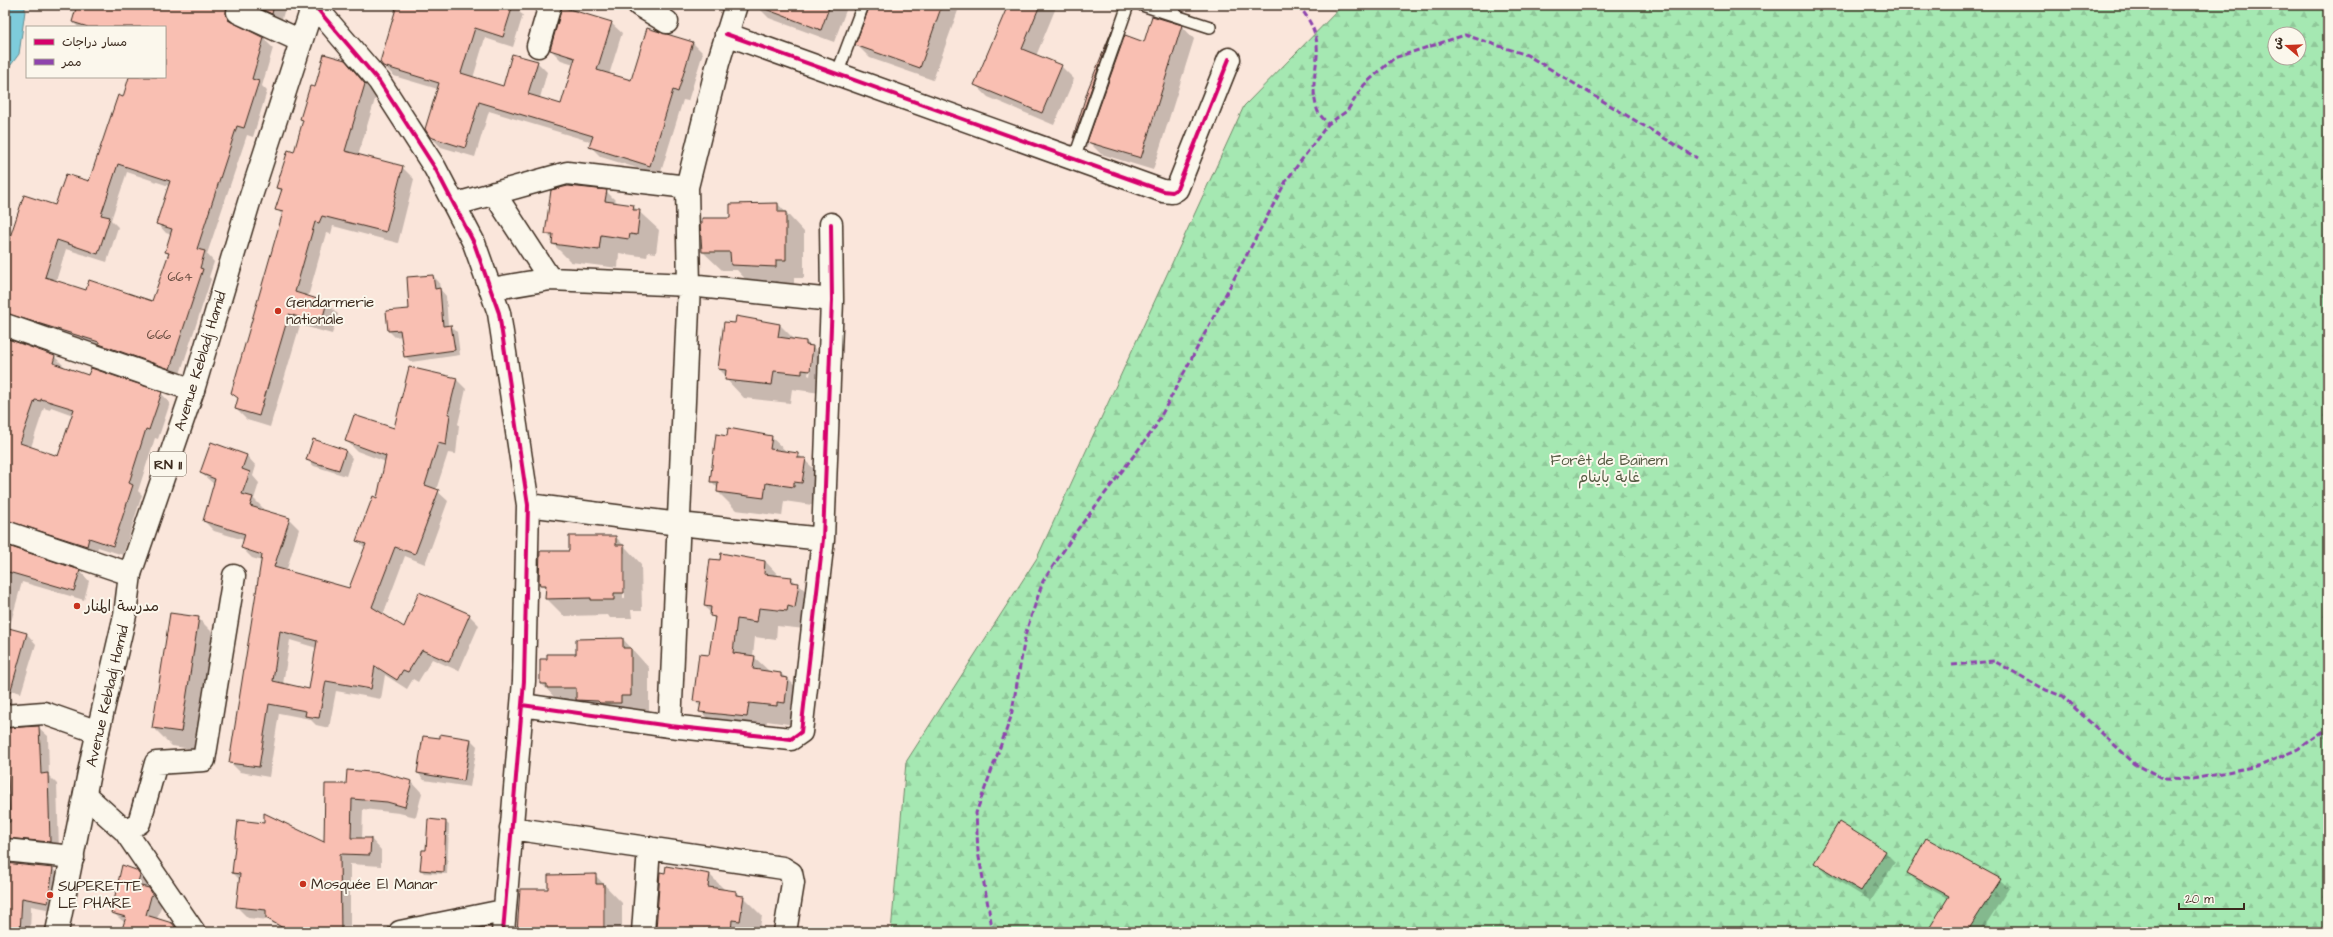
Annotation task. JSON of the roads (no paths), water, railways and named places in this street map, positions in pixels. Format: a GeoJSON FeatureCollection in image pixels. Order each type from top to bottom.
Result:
{"type":"FeatureCollection","features":[{"type":"Feature","properties":{"kind":"street","name":"Avenue Kebladj Hamid"},"geometry":{"type":"LineString","coordinates":[[57,932],[98,732],[125,615],[130,574],[193,390],[250,199],[313,5]]}},
{"type":"Feature","properties":{"kind":"street"},"geometry":{"type":"LineString","coordinates":[[313,5],[379,81],[435,168],[456,204],[474,243],[498,313],[528,505],[524,681],[503,922],[400,932]]}},
{"type":"Feature","properties":{"kind":"street"},"geometry":{"type":"LineString","coordinates":[[538,46],[550,5]]}},
{"type":"Feature","properties":{"kind":"street"},"geometry":{"type":"LineString","coordinates":[[639,5],[667,22]]}},
{"type":"Feature","properties":{"kind":"street"},"geometry":{"type":"LineString","coordinates":[[670,726],[689,285],[687,187],[726,34],[736,5]]}},
{"type":"Feature","properties":{"kind":"street"},"geometry":{"type":"LineString","coordinates":[[238,12],[301,40]]}},
{"type":"Feature","properties":{"kind":"street"},"geometry":{"type":"LineString","coordinates":[[726,34],[1163,191],[1172,192],[1178,189],[1229,59]]}},
{"type":"Feature","properties":{"kind":"street"},"geometry":{"type":"LineString","coordinates":[[456,204],[567,173],[687,187]]}},
{"type":"Feature","properties":{"kind":"street"},"geometry":{"type":"LineString","coordinates":[[494,194],[550,279]]}},
{"type":"Feature","properties":{"kind":"street"},"geometry":{"type":"LineString","coordinates":[[522,704],[670,726],[791,739],[801,732],[823,539],[832,300],[831,224]]}},
{"type":"Feature","properties":{"kind":"street"},"geometry":{"type":"LineString","coordinates":[[491,289],[550,279],[689,285],[832,300]]}},
{"type":"Feature","properties":{"kind":"street"},"geometry":{"type":"LineString","coordinates":[[5,325],[193,390]]}},
{"type":"Feature","properties":{"kind":"street"},"geometry":{"type":"LineString","coordinates":[[528,505],[678,524],[823,539]]}},
{"type":"Feature","properties":{"kind":"street"},"geometry":{"type":"LineString","coordinates":[[5,532],[130,574]]}},
{"type":"Feature","properties":{"kind":"street"},"geometry":{"type":"LineString","coordinates":[[125,831],[139,823],[156,763],[204,760],[234,576]]}},
{"type":"Feature","properties":{"kind":"street"},"geometry":{"type":"LineString","coordinates":[[5,716],[44,713],[98,732]]}},
{"type":"Feature","properties":{"kind":"street"},"geometry":{"type":"LineString","coordinates":[[85,795],[125,831],[194,932]]}},
{"type":"Feature","properties":{"kind":"street"},"geometry":{"type":"LineString","coordinates":[[511,828],[783,868],[791,873],[793,883],[785,932]]}},
{"type":"Feature","properties":{"kind":"street"},"geometry":{"type":"LineString","coordinates":[[643,932],[649,848]]}},
{"type":"Feature","properties":{"kind":"street"},"geometry":{"type":"LineString","coordinates":[[5,850],[73,857]]}},
{"type":"Feature","properties":{"kind":"lane"},"geometry":{"type":"LineString","coordinates":[[837,74],[863,5]]}},
{"type":"Feature","properties":{"kind":"lane"},"geometry":{"type":"LineString","coordinates":[[1074,159],[1128,5]]}},
{"type":"Feature","properties":{"kind":"lane"},"geometry":{"type":"LineString","coordinates":[[1142,5],[1174,10],[1210,27]]}},
{"type":"Feature","properties":{"kind":"water"},"geometry":{"type":"Polygon","coordinates":[[[5,5],[25,5],[25,11],[19,54],[5,73],[5,5]]]}},
{"type":"Feature","properties":{"kind":"place","name":"Gendarmerie nationale"},"geometry":{"type":"Point","coordinates":[278,311]}},
{"type":"Feature","properties":{"kind":"place","name":"مدرسة المنار"},"geometry":{"type":"Point","coordinates":[77,606]}},
{"type":"Feature","properties":{"kind":"place","name":"Mosquée El Manar"},"geometry":{"type":"Point","coordinates":[303,884]}},
{"type":"Feature","properties":{"kind":"place","name":"SUPERETTE LE PHARE"},"geometry":{"type":"Point","coordinates":[50,895]}},
{"type":"Feature","properties":{"kind":"park label","name":"Forêt de Baïnem غابة باينام"},"geometry":{"type":"Point","coordinates":[1609,468]}}]}
